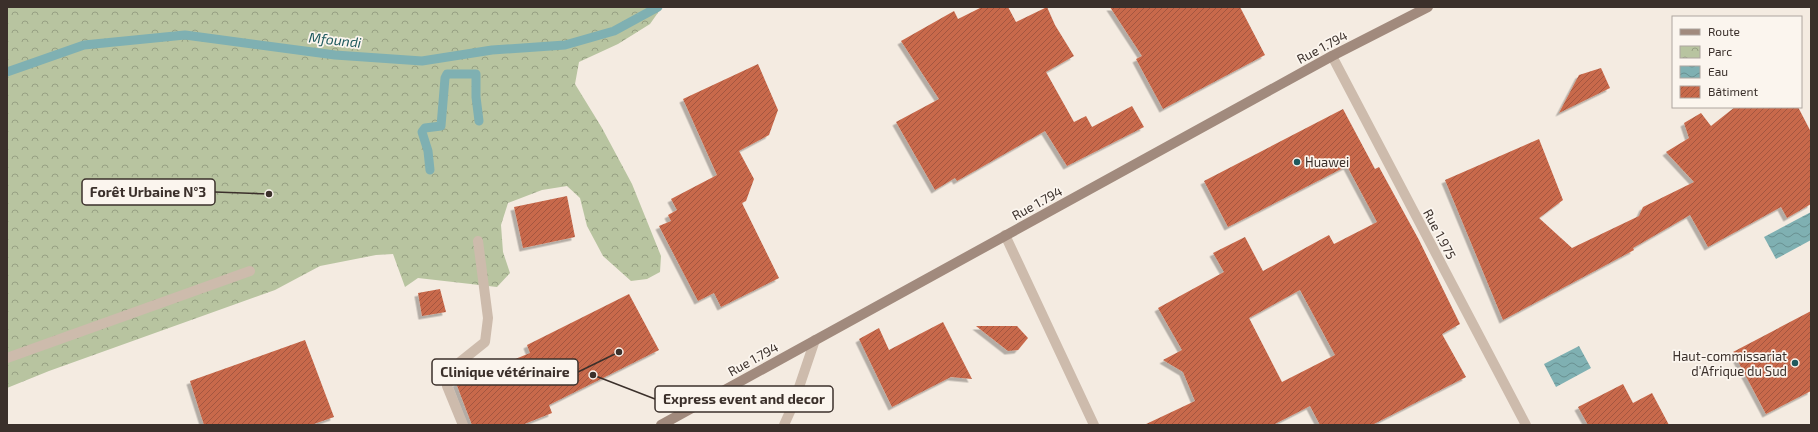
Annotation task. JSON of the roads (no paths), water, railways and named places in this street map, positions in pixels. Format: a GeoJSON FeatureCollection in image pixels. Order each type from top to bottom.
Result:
{"type":"FeatureCollection","features":[{"type":"Feature","properties":{"kind":"street","name":"Rue 1.794"},"geometry":{"type":"LineString","coordinates":[[661,425],[1332,56],[1428,7]]}},
{"type":"Feature","properties":{"kind":"street","name":"Rue 1.975"},"geometry":{"type":"LineString","coordinates":[[1332,56],[1526,425]]}},
{"type":"Feature","properties":{"kind":"street"},"geometry":{"type":"LineString","coordinates":[[1005,235],[1094,425]]}},
{"type":"Feature","properties":{"kind":"street"},"geometry":{"type":"LineString","coordinates":[[463,425],[447,386],[460,362],[485,342],[488,318],[478,241]]}},
{"type":"Feature","properties":{"kind":"street"},"geometry":{"type":"LineString","coordinates":[[7,358],[250,271]]}},
{"type":"Feature","properties":{"kind":"street"},"geometry":{"type":"LineString","coordinates":[[784,425],[794,405],[815,340]]}},
{"type":"Feature","properties":{"kind":"water"},"geometry":{"type":"Polygon","coordinates":[[[1811,212],[1811,240],[1776,259],[1764,237],[1811,212]]]}},
{"type":"Feature","properties":{"kind":"water"},"geometry":{"type":"Polygon","coordinates":[[[1579,346],[1591,368],[1556,387],[1544,364],[1579,346]]]}},
{"type":"Feature","properties":{"kind":"waterway","name":"Mfoundi"},"geometry":{"type":"LineString","coordinates":[[7,72],[84,45],[185,35],[335,55],[422,61],[492,50],[565,45],[614,31],[658,7]]}},
{"type":"Feature","properties":{"kind":"waterway"},"geometry":{"type":"LineString","coordinates":[[430,170],[428,151],[422,132],[425,128],[441,126],[445,78],[447,74],[476,74],[476,97],[479,121]]}},
{"type":"Feature","properties":{"kind":"place","name":"Huawei"},"geometry":{"type":"Point","coordinates":[1297,162]}},
{"type":"Feature","properties":{"kind":"place","name":"Forêt Urbaine N°3"},"geometry":{"type":"Point","coordinates":[269,194]}},
{"type":"Feature","properties":{"kind":"place","name":"Clinique vétérinaire"},"geometry":{"type":"Point","coordinates":[619,352]}},
{"type":"Feature","properties":{"kind":"place","name":"Haut-commissariat d'Afrique du Sud"},"geometry":{"type":"Point","coordinates":[1795,363]}},
{"type":"Feature","properties":{"kind":"place","name":"Express event and decor"},"geometry":{"type":"Point","coordinates":[593,375]}}]}
